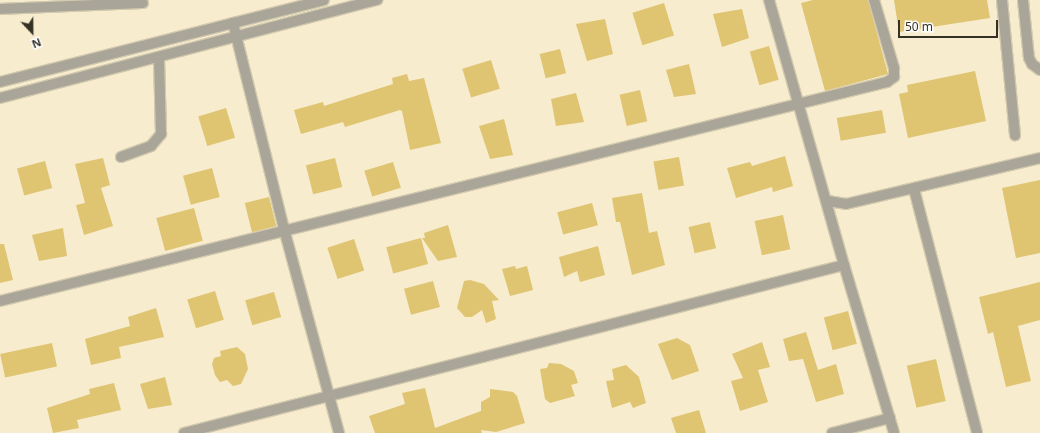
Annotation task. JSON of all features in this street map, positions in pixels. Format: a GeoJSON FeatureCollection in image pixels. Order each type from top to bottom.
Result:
{"type":"FeatureCollection","features":[{"type":"Feature","properties":{"kind":"street"},"geometry":{"type":"LineString","coordinates":[[282,0],[283,25]]}},
{"type":"Feature","properties":{"kind":"street"},"geometry":{"type":"LineString","coordinates":[[0,82],[324,0]]}},
{"type":"Feature","properties":{"kind":"street"},"geometry":{"type":"LineString","coordinates":[[0,98],[377,0]]}},
{"type":"Feature","properties":{"kind":"street"},"geometry":{"type":"LineString","coordinates":[[768,0],[828,201],[844,264],[894,433]]}},
{"type":"Feature","properties":{"kind":"street"},"geometry":{"type":"LineString","coordinates":[[0,302],[284,229],[879,84],[894,76],[894,68],[874,0]]}},
{"type":"Feature","properties":{"kind":"street"},"geometry":{"type":"LineString","coordinates":[[1002,0],[1015,135]]}},
{"type":"Feature","properties":{"kind":"street"},"geometry":{"type":"LineString","coordinates":[[1024,0],[1029,58],[1032,64],[1040,70]]}},
{"type":"Feature","properties":{"kind":"street"},"geometry":{"type":"LineString","coordinates":[[0,9],[143,3]]}},
{"type":"Feature","properties":{"kind":"street"},"geometry":{"type":"LineString","coordinates":[[233,23],[284,229],[339,433]]}},
{"type":"Feature","properties":{"kind":"street"},"geometry":{"type":"LineString","coordinates":[[121,157],[151,146],[162,134],[159,57]]}},
{"type":"Feature","properties":{"kind":"street"},"geometry":{"type":"LineString","coordinates":[[828,201],[846,204],[1040,158]]}},
{"type":"Feature","properties":{"kind":"street"},"geometry":{"type":"LineString","coordinates":[[914,189],[977,433]]}},
{"type":"Feature","properties":{"kind":"street"},"geometry":{"type":"LineString","coordinates":[[184,433],[844,264]]}},
{"type":"Feature","properties":{"kind":"street"},"geometry":{"type":"LineString","coordinates":[[832,433],[890,418]]}},
{"type":"Feature","properties":{"kind":"building"},"geometry":{"type":"Polygon","coordinates":[[[813,0],[868,0],[888,74],[825,91],[801,3],[813,0]]]}},
{"type":"Feature","properties":{"kind":"building"},"geometry":{"type":"Polygon","coordinates":[[[894,0],[987,0],[990,18],[899,32],[894,0]]]}},
{"type":"Feature","properties":{"kind":"building"},"geometry":{"type":"Polygon","coordinates":[[[664,3],[674,36],[642,45],[632,13],[664,3]]]}},
{"type":"Feature","properties":{"kind":"building"},"geometry":{"type":"Polygon","coordinates":[[[742,9],[749,38],[722,47],[713,14],[742,9]]]}},
{"type":"Feature","properties":{"kind":"building"},"geometry":{"type":"Polygon","coordinates":[[[605,19],[613,54],[587,61],[576,24],[605,19]]]}},
{"type":"Feature","properties":{"kind":"building"},"geometry":{"type":"Polygon","coordinates":[[[769,46],[779,80],[759,85],[750,52],[769,46]]]}},
{"type":"Feature","properties":{"kind":"building"},"geometry":{"type":"Polygon","coordinates":[[[560,49],[566,73],[546,78],[540,54],[560,49]]]}},
{"type":"Feature","properties":{"kind":"building"},"geometry":{"type":"Polygon","coordinates":[[[491,60],[500,89],[471,97],[462,69],[491,60]]]}},
{"type":"Feature","properties":{"kind":"building"},"geometry":{"type":"Polygon","coordinates":[[[689,64],[696,94],[674,97],[666,70],[689,64]]]}},
{"type":"Feature","properties":{"kind":"building"},"geometry":{"type":"Polygon","coordinates":[[[975,71],[986,121],[908,138],[899,94],[908,92],[907,85],[975,71]]]}},
{"type":"Feature","properties":{"kind":"building"},"geometry":{"type":"Polygon","coordinates":[[[407,74],[409,81],[424,78],[441,143],[410,150],[402,111],[400,110],[345,127],[343,122],[301,134],[294,110],[323,102],[324,106],[393,84],[392,78],[407,74]]]}},
{"type":"Feature","properties":{"kind":"building"},"geometry":{"type":"Polygon","coordinates":[[[640,90],[647,121],[627,126],[620,95],[640,90]]]}},
{"type":"Feature","properties":{"kind":"building"},"geometry":{"type":"Polygon","coordinates":[[[576,93],[584,122],[556,126],[551,99],[576,93]]]}},
{"type":"Feature","properties":{"kind":"building"},"geometry":{"type":"Polygon","coordinates":[[[226,108],[235,138],[207,146],[198,116],[226,108]]]}},
{"type":"Feature","properties":{"kind":"building"},"geometry":{"type":"Polygon","coordinates":[[[882,110],[886,133],[841,141],[837,118],[882,110]]]}},
{"type":"Feature","properties":{"kind":"building"},"geometry":{"type":"Polygon","coordinates":[[[504,119],[513,155],[490,159],[479,126],[504,119]]]}},
{"type":"Feature","properties":{"kind":"building"},"geometry":{"type":"Polygon","coordinates":[[[785,156],[793,186],[773,192],[772,187],[736,198],[727,168],[750,162],[752,166],[785,156]]]}},
{"type":"Feature","properties":{"kind":"building"},"geometry":{"type":"Polygon","coordinates":[[[679,157],[684,186],[658,190],[653,162],[679,157]]]}},
{"type":"Feature","properties":{"kind":"building"},"geometry":{"type":"Polygon","coordinates":[[[103,158],[110,185],[101,188],[113,226],[84,235],[76,205],[85,203],[75,164],[103,158]]]}},
{"type":"Feature","properties":{"kind":"building"},"geometry":{"type":"Polygon","coordinates":[[[335,158],[342,187],[313,194],[306,165],[335,158]]]}},
{"type":"Feature","properties":{"kind":"building"},"geometry":{"type":"Polygon","coordinates":[[[45,161],[52,188],[24,196],[17,169],[45,161]]]}},
{"type":"Feature","properties":{"kind":"building"},"geometry":{"type":"Polygon","coordinates":[[[393,162],[401,188],[372,197],[364,171],[393,162]]]}},
{"type":"Feature","properties":{"kind":"building"},"geometry":{"type":"Polygon","coordinates":[[[212,168],[220,197],[191,205],[183,176],[212,168]]]}},
{"type":"Feature","properties":{"kind":"building"},"geometry":{"type":"Polygon","coordinates":[[[1040,180],[1040,253],[1016,258],[1002,188],[1040,180]]]}},
{"type":"Feature","properties":{"kind":"building"},"geometry":{"type":"Polygon","coordinates":[[[642,193],[649,233],[657,231],[665,265],[632,275],[620,222],[616,222],[612,198],[642,193]]]}},
{"type":"Feature","properties":{"kind":"building"},"geometry":{"type":"Polygon","coordinates":[[[269,197],[276,226],[252,232],[245,203],[269,197]]]}},
{"type":"Feature","properties":{"kind":"building"},"geometry":{"type":"Polygon","coordinates":[[[592,203],[598,225],[563,235],[557,212],[592,203]]]}},
{"type":"Feature","properties":{"kind":"building"},"geometry":{"type":"Polygon","coordinates":[[[194,208],[203,241],[165,251],[156,218],[194,208]]]}},
{"type":"Feature","properties":{"kind":"building"},"geometry":{"type":"Polygon","coordinates":[[[783,215],[790,249],[762,255],[755,221],[783,215]]]}},
{"type":"Feature","properties":{"kind":"building"},"geometry":{"type":"Polygon","coordinates":[[[710,222],[716,248],[695,253],[689,227],[710,222]]]}},
{"type":"Feature","properties":{"kind":"building"},"geometry":{"type":"Polygon","coordinates":[[[448,225],[457,257],[438,261],[422,238],[425,238],[424,233],[448,225]]]}},
{"type":"Feature","properties":{"kind":"building"},"geometry":{"type":"Polygon","coordinates":[[[63,228],[67,256],[39,261],[32,235],[63,228]]]}},
{"type":"Feature","properties":{"kind":"building"},"geometry":{"type":"Polygon","coordinates":[[[421,238],[428,264],[393,273],[386,247],[421,238]]]}},
{"type":"Feature","properties":{"kind":"building"},"geometry":{"type":"Polygon","coordinates":[[[354,239],[364,270],[338,279],[327,248],[354,239]]]}},
{"type":"Feature","properties":{"kind":"building"},"geometry":{"type":"Polygon","coordinates":[[[0,244],[4,244],[13,280],[0,283],[0,244]]]}},
{"type":"Feature","properties":{"kind":"building"},"geometry":{"type":"Polygon","coordinates":[[[598,246],[605,275],[580,282],[577,271],[564,277],[559,257],[598,246]]]}},
{"type":"Feature","properties":{"kind":"building"},"geometry":{"type":"Polygon","coordinates":[[[515,266],[516,269],[527,266],[533,290],[510,296],[502,269],[515,266]]]}},
{"type":"Feature","properties":{"kind":"building"},"geometry":{"type":"Polygon","coordinates":[[[470,280],[484,284],[499,300],[492,301],[496,319],[486,323],[482,310],[472,317],[465,317],[457,308],[464,281],[470,280]]]}},
{"type":"Feature","properties":{"kind":"building"},"geometry":{"type":"Polygon","coordinates":[[[433,281],[440,307],[411,315],[404,289],[433,281]]]}},
{"type":"Feature","properties":{"kind":"building"},"geometry":{"type":"Polygon","coordinates":[[[1040,282],[1040,320],[1018,326],[1031,381],[1006,387],[993,332],[988,334],[979,297],[1040,282]]]}},
{"type":"Feature","properties":{"kind":"building"},"geometry":{"type":"Polygon","coordinates":[[[215,291],[224,320],[196,328],[187,299],[215,291]]]}},
{"type":"Feature","properties":{"kind":"building"},"geometry":{"type":"Polygon","coordinates":[[[274,292],[281,317],[252,325],[245,300],[274,292]]]}},
{"type":"Feature","properties":{"kind":"building"},"geometry":{"type":"Polygon","coordinates":[[[156,308],[164,337],[119,347],[121,358],[91,365],[85,339],[130,326],[128,317],[156,308]]]}},
{"type":"Feature","properties":{"kind":"building"},"geometry":{"type":"Polygon","coordinates":[[[848,311],[857,344],[833,350],[824,317],[848,311]]]}},
{"type":"Feature","properties":{"kind":"building"},"geometry":{"type":"Polygon","coordinates":[[[806,332],[818,370],[836,364],[844,394],[816,402],[803,359],[789,361],[783,339],[806,332]]]}},
{"type":"Feature","properties":{"kind":"building"},"geometry":{"type":"Polygon","coordinates":[[[677,338],[690,345],[699,371],[672,380],[658,344],[677,338]]]}},
{"type":"Feature","properties":{"kind":"building"},"geometry":{"type":"Polygon","coordinates":[[[762,342],[770,367],[758,370],[768,402],[740,411],[731,381],[743,378],[732,354],[762,342]]]}},
{"type":"Feature","properties":{"kind":"building"},"geometry":{"type":"Polygon","coordinates":[[[52,343],[57,366],[5,377],[0,354],[52,343]]]}},
{"type":"Feature","properties":{"kind":"building"},"geometry":{"type":"Polygon","coordinates":[[[237,347],[245,354],[248,369],[241,384],[233,386],[227,380],[220,382],[215,375],[212,364],[214,358],[221,356],[220,351],[237,347]]]}},
{"type":"Feature","properties":{"kind":"building"},"geometry":{"type":"Polygon","coordinates":[[[936,359],[946,401],[916,408],[907,366],[936,359]]]}},
{"type":"Feature","properties":{"kind":"building"},"geometry":{"type":"Polygon","coordinates":[[[549,363],[561,364],[574,371],[578,383],[571,385],[575,396],[550,403],[545,399],[540,369],[547,368],[549,363]]]}},
{"type":"Feature","properties":{"kind":"building"},"geometry":{"type":"Polygon","coordinates":[[[626,365],[639,377],[646,403],[633,408],[630,402],[612,408],[606,381],[614,380],[612,369],[626,365]]]}},
{"type":"Feature","properties":{"kind":"building"},"geometry":{"type":"Polygon","coordinates":[[[165,377],[172,405],[148,409],[140,384],[165,377]]]}},
{"type":"Feature","properties":{"kind":"building"},"geometry":{"type":"Polygon","coordinates":[[[114,383],[121,410],[77,420],[79,428],[53,433],[47,408],[90,394],[89,389],[114,383]]]}},
{"type":"Feature","properties":{"kind":"building"},"geometry":{"type":"Polygon","coordinates":[[[425,388],[435,428],[481,411],[481,402],[490,397],[490,389],[513,392],[517,396],[525,423],[496,432],[481,430],[482,433],[375,433],[369,416],[405,404],[402,393],[425,388]]]}},
{"type":"Feature","properties":{"kind":"building"},"geometry":{"type":"Polygon","coordinates":[[[699,410],[706,433],[676,433],[671,418],[699,410]]]}}]}
